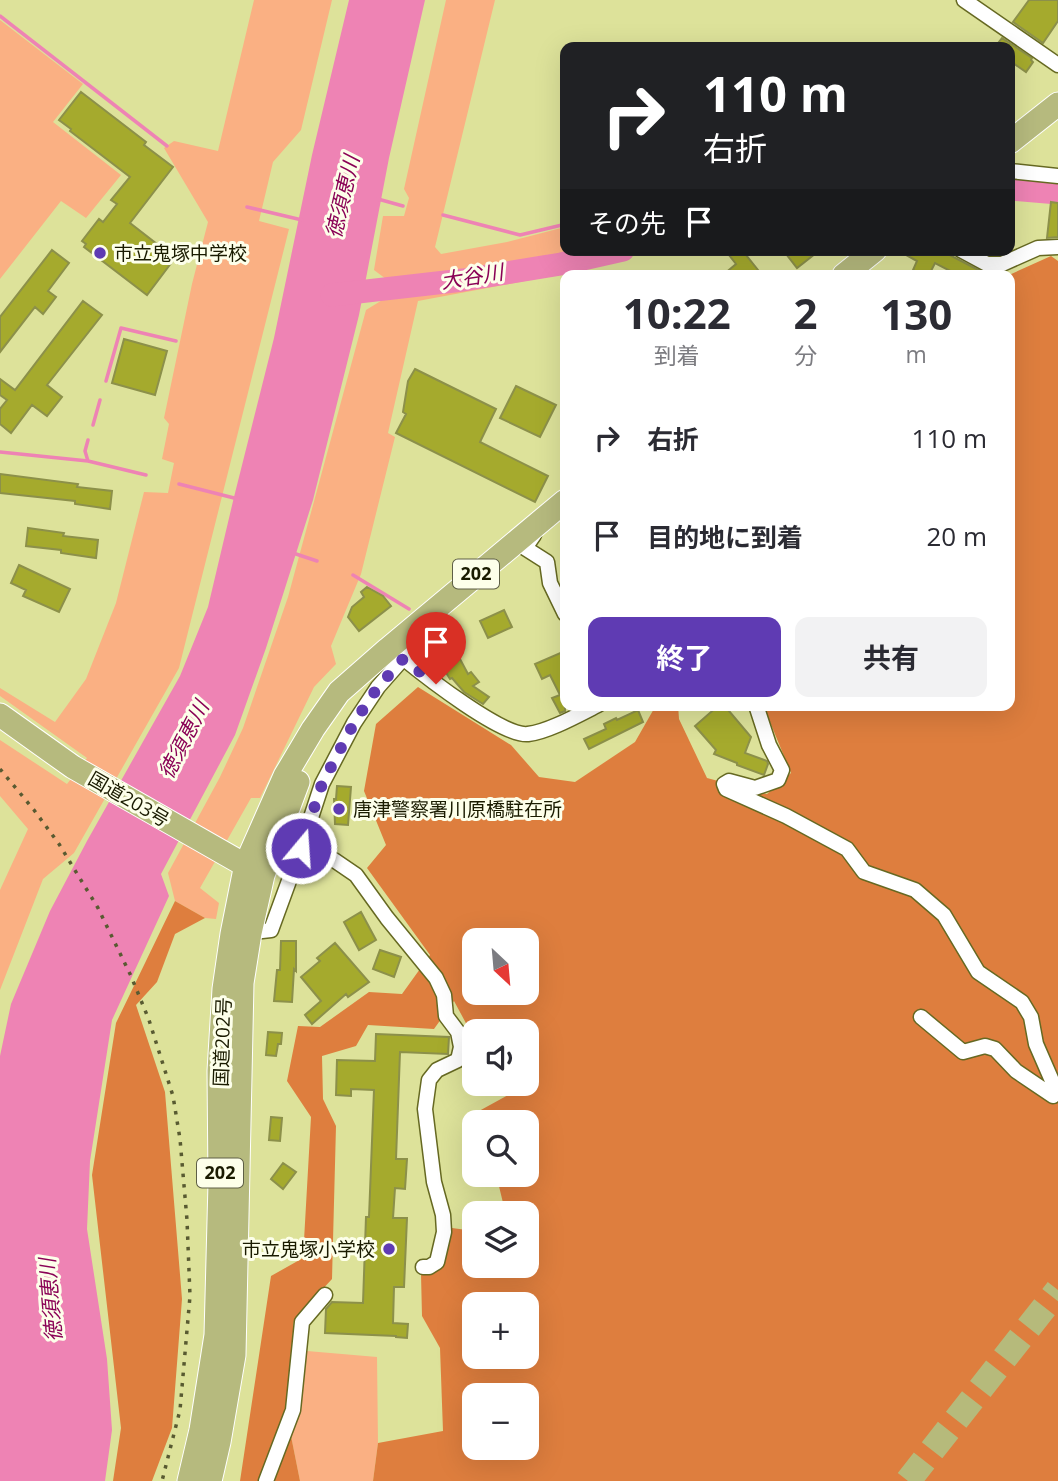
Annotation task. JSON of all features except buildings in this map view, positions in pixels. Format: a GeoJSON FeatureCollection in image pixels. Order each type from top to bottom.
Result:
{"type":"FeatureCollection","features":[{"type":"Feature","properties":{"kind":"highway"},"geometry":{"type":"LineString","coordinates":[[1015,138],[1058,104]]}},
{"type":"Feature","properties":{"kind":"highway"},"geometry":{"type":"LineString","coordinates":[[850,270],[868,256]]}},
{"type":"Feature","properties":{"kind":"highway","name":"国道202号"},"geometry":{"type":"LineString","coordinates":[[189,1481],[201,1430],[216,1335],[220,1183],[219,1071],[224,989],[241,934],[255,870],[303,769],[395,654],[411,629],[560,505]]}},
{"type":"Feature","properties":{"kind":"highway","name":"国道203号"},"geometry":{"type":"LineString","coordinates":[[0,715],[73,767],[255,870]]}},
{"type":"Feature","properties":{"kind":"highway","name":"国道202号"},"geometry":{"type":"LineString","coordinates":[[210,1481],[234,1355],[241,934]]}},
{"type":"Feature","properties":{"kind":"street"},"geometry":{"type":"LineString","coordinates":[[964,0],[1058,65]]}},
{"type":"Feature","properties":{"kind":"street"},"geometry":{"type":"LineString","coordinates":[[1015,172],[1058,176]]}},
{"type":"Feature","properties":{"kind":"street"},"geometry":{"type":"LineString","coordinates":[[972,256],[987,264],[1002,264],[1038,248],[1058,247]]}},
{"type":"Feature","properties":{"kind":"street"},"geometry":{"type":"LineString","coordinates":[[533,527],[534,536],[525,548],[547,562],[550,583],[560,604]]}},
{"type":"Feature","properties":{"kind":"street"},"geometry":{"type":"LineString","coordinates":[[241,934],[271,930],[322,784],[395,654],[452,696],[513,732],[527,734],[555,726],[586,711]]}},
{"type":"Feature","properties":{"kind":"street"},"geometry":{"type":"LineString","coordinates":[[758,711],[769,745],[782,770],[778,780],[755,788],[729,781],[724,784],[726,789],[786,816],[847,849],[864,872],[915,890],[944,915],[978,972],[1022,1002],[1031,1017],[1036,1044],[1056,1090],[1054,1096],[1016,1071],[995,1049],[985,1046],[963,1052],[921,1017]]}},
{"type":"Feature","properties":{"kind":"street"},"geometry":{"type":"LineString","coordinates":[[301,848],[334,860],[356,875],[436,978],[444,995],[446,1016],[458,1032],[461,1046],[458,1060],[437,1070],[429,1080],[425,1110],[433,1182],[443,1215],[444,1232],[437,1262],[423,1267]]}},
{"type":"Feature","properties":{"kind":"street"},"geometry":{"type":"LineString","coordinates":[[266,1481],[293,1410],[302,1322],[325,1294]]}},
{"type":"Feature","properties":{"kind":"shaded area"},"geometry":{"type":"Polygon","coordinates":[[[254,0],[332,0],[301,130],[273,162],[259,221],[289,229],[179,668],[74,853],[43,879],[0,990],[0,890],[28,829],[0,796],[0,740],[67,784],[87,758],[0,696],[0,688],[55,722],[86,679],[116,603],[144,492],[168,493],[174,463],[162,459],[169,424],[164,418],[208,222],[164,148],[174,141],[218,151],[254,0]]]}},
{"type":"Feature","properties":{"kind":"shaded area"},"geometry":{"type":"Polygon","coordinates":[[[446,0],[495,0],[435,247],[441,254],[507,242],[560,228],[560,256],[568,256],[390,282],[374,270],[383,216],[404,216],[409,198],[404,189],[446,0]]]}},
{"type":"Feature","properties":{"kind":"shaded area"},"geometry":{"type":"Polygon","coordinates":[[[0,20],[83,84],[53,122],[121,175],[86,218],[61,201],[0,279],[0,20]]]}},
{"type":"Feature","properties":{"kind":"shaded area"},"geometry":{"type":"Polygon","coordinates":[[[1051,256],[1058,261],[1058,1076],[1049,1088],[1058,1097],[1058,1481],[373,1481],[378,1443],[443,1431],[440,1348],[422,1316],[421,1274],[440,1269],[452,1228],[462,1229],[462,1278],[539,1278],[539,1201],[503,1201],[499,1187],[539,1187],[539,1110],[481,1110],[506,1096],[539,1096],[539,1019],[464,1019],[454,1001],[434,1029],[368,1025],[356,1046],[322,1056],[323,1099],[336,1126],[332,1279],[294,1320],[286,1411],[300,1481],[240,1481],[271,1276],[303,1258],[311,1117],[287,1081],[298,1026],[320,1027],[369,992],[402,994],[430,955],[367,868],[386,845],[364,791],[376,724],[418,687],[511,745],[539,777],[575,782],[635,742],[653,711],[678,711],[679,719],[707,778],[767,794],[791,773],[765,711],[1015,711],[1015,272],[1051,256]]]}},
{"type":"Feature","properties":{"kind":"shaded area"},"geometry":{"type":"Polygon","coordinates":[[[560,274],[418,301],[388,433],[395,437],[361,574],[331,646],[336,664],[314,687],[260,798],[251,798],[200,888],[219,903],[216,919],[205,918],[175,901],[168,873],[243,728],[288,597],[366,310],[384,299],[560,274]]]}},
{"type":"Feature","properties":{"kind":"shaded area"},"geometry":{"type":"Polygon","coordinates":[[[175,901],[205,918],[175,934],[157,982],[136,1005],[165,1092],[182,1299],[172,1428],[152,1481],[113,1481],[121,1428],[92,1175],[116,1023],[175,901]]]}},
{"type":"Feature","properties":{"kind":"shaded area"},"geometry":{"type":"Polygon","coordinates":[[[307,1351],[377,1357],[378,1443],[373,1481],[300,1481],[291,1436],[307,1351]]]}},
{"type":"Feature","properties":{"kind":"water","name":"徳須恵川"},"geometry":{"type":"Polygon","coordinates":[[[349,0],[425,0],[389,158],[359,315],[313,500],[235,735],[161,874],[169,896],[112,1020],[90,1161],[87,1229],[107,1359],[112,1430],[105,1481],[0,1481],[0,1056],[11,1004],[50,911],[180,676],[208,607],[274,338],[312,155],[349,0]]]}},
{"type":"Feature","properties":{"kind":"waterway"},"geometry":{"type":"LineString","coordinates":[[0,16],[167,146]]}},
{"type":"Feature","properties":{"kind":"waterway","name":"大谷川"},"geometry":{"type":"LineString","coordinates":[[1015,189],[1058,193]]}},
{"type":"Feature","properties":{"kind":"waterway"},"geometry":{"type":"LineString","coordinates":[[378,199],[403,206]]}},
{"type":"Feature","properties":{"kind":"waterway"},"geometry":{"type":"LineString","coordinates":[[247,207],[302,220]]}},
{"type":"Feature","properties":{"kind":"waterway"},"geometry":{"type":"LineString","coordinates":[[443,215],[520,235],[560,225]]}},
{"type":"Feature","properties":{"kind":"waterway","name":"大谷川"},"geometry":{"type":"LineString","coordinates":[[332,295],[463,280],[596,256]]}},
{"type":"Feature","properties":{"kind":"waterway"},"geometry":{"type":"LineString","coordinates":[[106,381],[121,328],[176,341]]}},
{"type":"Feature","properties":{"kind":"waterway"},"geometry":{"type":"LineString","coordinates":[[93,425],[100,400]]}},
{"type":"Feature","properties":{"kind":"waterway"},"geometry":{"type":"LineString","coordinates":[[88,440],[85,451],[88,461]]}},
{"type":"Feature","properties":{"kind":"waterway"},"geometry":{"type":"LineString","coordinates":[[0,452],[88,461],[146,475]]}},
{"type":"Feature","properties":{"kind":"waterway"},"geometry":{"type":"LineString","coordinates":[[179,484],[238,499]]}},
{"type":"Feature","properties":{"kind":"waterway"},"geometry":{"type":"LineString","coordinates":[[293,553],[317,561]]}},
{"type":"Feature","properties":{"kind":"waterway"},"geometry":{"type":"LineString","coordinates":[[353,575],[409,609]]}},
{"type":"Feature","properties":{"kind":"tunnel"},"geometry":{"type":"LineString","coordinates":[[908,1481],[1058,1290]]}},
{"type":"Feature","properties":{"kind":"railway"},"geometry":{"type":"LineString","coordinates":[[0,769],[59,844],[98,908],[149,1020],[173,1096],[180,1139],[187,1220],[190,1296],[180,1410],[162,1481]]}},
{"type":"Feature","properties":{"kind":"place","name":"市立鬼塚中学校"},"geometry":{"type":"Point","coordinates":[100,253]}},
{"type":"Feature","properties":{"kind":"place","name":"唐津警察署川原橋駐在所"},"geometry":{"type":"Point","coordinates":[339,809]}},
{"type":"Feature","properties":{"kind":"place","name":"市立鬼塚小学校"},"geometry":{"type":"Point","coordinates":[389,1249]}},
{"type":"Feature","properties":{"kind":"route"},"geometry":{"type":"LineString","coordinates":[[301,848],[322,784],[354,723],[378,687],[403,659],[436,684]]}}]}
